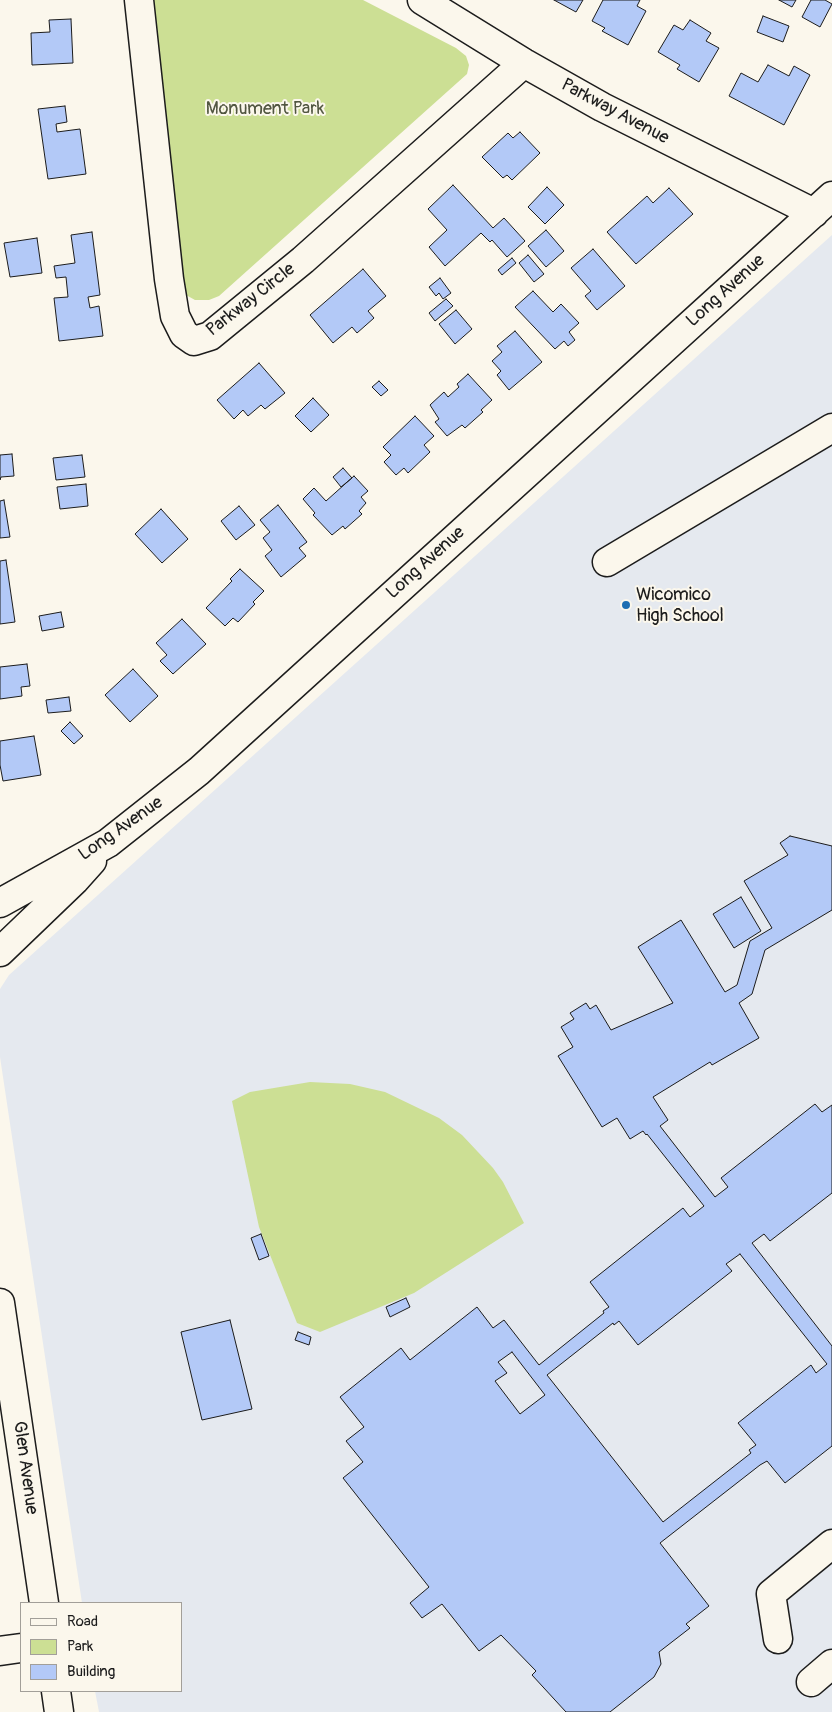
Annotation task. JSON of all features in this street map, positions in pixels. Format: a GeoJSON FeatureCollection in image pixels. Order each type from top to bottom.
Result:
{"type":"FeatureCollection","features":[{"type":"Feature","properties":{"kind":"street","name":"Parkway Circle"},"geometry":{"type":"LineString","coordinates":[[139,0],[168,279],[175,316],[184,334],[194,341],[210,336],[303,260],[524,63]]}},
{"type":"Feature","properties":{"kind":"street","name":"Parkway Avenue"},"geometry":{"type":"LineString","coordinates":[[422,0],[524,63],[602,107],[823,204]]}},
{"type":"Feature","properties":{"kind":"street","name":"Long Avenue"},"geometry":{"type":"LineString","coordinates":[[0,903],[108,843],[199,771],[823,204]]}},
{"type":"Feature","properties":{"kind":"street"},"geometry":{"type":"LineString","coordinates":[[607,562],[832,428]]}},
{"type":"Feature","properties":{"kind":"street"},"geometry":{"type":"LineString","coordinates":[[0,952],[75,880],[108,843]]}},
{"type":"Feature","properties":{"kind":"street","name":"Glen Avenue"},"geometry":{"type":"LineString","coordinates":[[0,1303],[44,1602]]}},
{"type":"Feature","properties":{"kind":"street"},"geometry":{"type":"LineString","coordinates":[[778,1639],[771,1594],[832,1544]]}},
{"type":"Feature","properties":{"kind":"street"},"geometry":{"type":"LineString","coordinates":[[0,1651],[20,1648]]}},
{"type":"Feature","properties":{"kind":"street"},"geometry":{"type":"LineString","coordinates":[[811,1682],[832,1664]]}},
{"type":"Feature","properties":{"kind":"street"},"geometry":{"type":"LineString","coordinates":[[56,1692],[59,1712]]}},
{"type":"Feature","properties":{"kind":"shaded area","name":"Wicomico High School"},"geometry":{"type":"Polygon","coordinates":[[[832,235],[832,1712],[99,1712],[95,1692],[182,1692],[182,1602],[82,1602],[0,1057],[0,989],[9,975],[832,235]]]}},
{"type":"Feature","properties":{"kind":"green space","name":"Monument Park"},"geometry":{"type":"Polygon","coordinates":[[[142,0],[363,0],[456,48],[466,56],[469,65],[467,74],[219,296],[209,300],[195,300],[186,295],[177,284],[142,0]]]}},
{"type":"Feature","properties":{"kind":"green space"},"geometry":{"type":"Polygon","coordinates":[[[310,1082],[350,1084],[385,1092],[439,1118],[462,1135],[493,1168],[503,1182],[524,1223],[414,1293],[320,1332],[297,1323],[259,1227],[232,1101],[250,1092],[310,1082]]]}},
{"type":"Feature","properties":{"kind":"building"},"geometry":{"type":"Polygon","coordinates":[[[554,0],[583,0],[576,12],[554,0]]]}},
{"type":"Feature","properties":{"kind":"building"},"geometry":{"type":"Polygon","coordinates":[[[603,0],[640,0],[637,6],[646,11],[628,45],[602,31],[605,28],[592,21],[603,0]]]}},
{"type":"Feature","properties":{"kind":"building"},"geometry":{"type":"Polygon","coordinates":[[[779,0],[796,0],[792,7],[779,0]]]}},
{"type":"Feature","properties":{"kind":"building"},"geometry":{"type":"Polygon","coordinates":[[[811,0],[825,0],[832,4],[820,27],[802,17],[811,0]]]}},
{"type":"Feature","properties":{"kind":"building"},"geometry":{"type":"Polygon","coordinates":[[[763,16],[789,26],[783,42],[757,32],[763,16]]]}},
{"type":"Feature","properties":{"kind":"building"},"geometry":{"type":"Polygon","coordinates":[[[71,19],[73,63],[32,65],[31,33],[50,32],[49,20],[71,19]]]}},
{"type":"Feature","properties":{"kind":"building"},"geometry":{"type":"Polygon","coordinates":[[[690,20],[711,33],[706,41],[719,48],[699,82],[677,69],[680,65],[658,52],[674,25],[683,30],[690,20]]]}},
{"type":"Feature","properties":{"kind":"building"},"geometry":{"type":"Polygon","coordinates":[[[768,65],[789,76],[794,66],[810,75],[784,125],[729,96],[741,73],[758,82],[768,65]]]}},
{"type":"Feature","properties":{"kind":"building"},"geometry":{"type":"Polygon","coordinates":[[[65,106],[67,122],[56,124],[57,132],[80,129],[86,174],[48,179],[38,109],[65,106]]]}},
{"type":"Feature","properties":{"kind":"building"},"geometry":{"type":"Polygon","coordinates":[[[520,132],[540,153],[512,180],[507,175],[503,178],[482,157],[508,133],[513,138],[520,132]]]}},
{"type":"Feature","properties":{"kind":"building"},"geometry":{"type":"Polygon","coordinates":[[[453,185],[493,228],[504,218],[525,241],[507,257],[492,240],[490,242],[481,233],[445,266],[429,247],[447,230],[428,209],[453,185]]]}},
{"type":"Feature","properties":{"kind":"building"},"geometry":{"type":"Polygon","coordinates":[[[547,187],[564,205],[545,224],[528,207],[547,187]]]}},
{"type":"Feature","properties":{"kind":"building"},"geometry":{"type":"Polygon","coordinates":[[[669,188],[693,214],[636,264],[607,232],[647,196],[653,203],[669,188]]]}},
{"type":"Feature","properties":{"kind":"building"},"geometry":{"type":"Polygon","coordinates":[[[546,230],[564,251],[546,267],[528,246],[546,230]]]}},
{"type":"Feature","properties":{"kind":"building"},"geometry":{"type":"Polygon","coordinates":[[[92,232],[100,295],[88,297],[90,308],[99,306],[103,336],[59,341],[54,298],[68,297],[66,277],[56,278],[54,266],[75,263],[71,235],[92,232]]]}},
{"type":"Feature","properties":{"kind":"building"},"geometry":{"type":"Polygon","coordinates":[[[37,238],[42,273],[10,277],[4,243],[37,238]]]}},
{"type":"Feature","properties":{"kind":"building"},"geometry":{"type":"Polygon","coordinates":[[[593,249],[625,286],[597,310],[585,296],[591,291],[571,268],[593,249]]]}},
{"type":"Feature","properties":{"kind":"building"},"geometry":{"type":"Polygon","coordinates":[[[528,255],[544,274],[534,282],[519,263],[528,255]]]}},
{"type":"Feature","properties":{"kind":"building"},"geometry":{"type":"Polygon","coordinates":[[[512,258],[516,263],[502,275],[498,270],[512,258]]]}},
{"type":"Feature","properties":{"kind":"building"},"geometry":{"type":"Polygon","coordinates":[[[363,269],[386,296],[368,311],[374,318],[357,333],[352,327],[333,343],[310,315],[363,269]]]}},
{"type":"Feature","properties":{"kind":"building"},"geometry":{"type":"Polygon","coordinates":[[[440,278],[451,293],[443,299],[439,293],[436,296],[429,287],[440,278]]]}},
{"type":"Feature","properties":{"kind":"building"},"geometry":{"type":"Polygon","coordinates":[[[533,291],[553,312],[561,304],[579,323],[569,332],[575,340],[568,346],[564,341],[555,349],[515,307],[533,291]]]}},
{"type":"Feature","properties":{"kind":"building"},"geometry":{"type":"Polygon","coordinates":[[[446,299],[453,306],[435,321],[429,313],[446,299]]]}},
{"type":"Feature","properties":{"kind":"building"},"geometry":{"type":"Polygon","coordinates":[[[456,310],[472,329],[455,344],[439,324],[456,310]]]}},
{"type":"Feature","properties":{"kind":"building"},"geometry":{"type":"Polygon","coordinates":[[[515,331],[542,362],[509,390],[497,375],[501,371],[492,361],[502,352],[497,346],[515,331]]]}},
{"type":"Feature","properties":{"kind":"building"},"geometry":{"type":"Polygon","coordinates":[[[259,363],[285,393],[265,409],[261,405],[248,416],[243,410],[234,419],[217,400],[259,363]]]}},
{"type":"Feature","properties":{"kind":"building"},"geometry":{"type":"Polygon","coordinates":[[[468,374],[492,400],[481,410],[483,412],[465,428],[462,425],[447,436],[435,422],[439,419],[430,405],[444,392],[448,397],[459,387],[457,384],[468,374]]]}},
{"type":"Feature","properties":{"kind":"building"},"geometry":{"type":"Polygon","coordinates":[[[379,381],[388,390],[381,396],[372,387],[379,381]]]}},
{"type":"Feature","properties":{"kind":"building"},"geometry":{"type":"Polygon","coordinates":[[[313,398],[329,415],[311,432],[295,416],[313,398]]]}},
{"type":"Feature","properties":{"kind":"building"},"geometry":{"type":"Polygon","coordinates":[[[415,416],[434,436],[424,445],[430,452],[408,473],[404,468],[396,475],[384,462],[391,455],[383,447],[415,416]]]}},
{"type":"Feature","properties":{"kind":"building"},"geometry":{"type":"Polygon","coordinates":[[[12,454],[14,476],[1,477],[0,480],[0,455],[12,454]]]}},
{"type":"Feature","properties":{"kind":"building"},"geometry":{"type":"Polygon","coordinates":[[[82,455],[85,477],[56,480],[53,458],[82,455]]]}},
{"type":"Feature","properties":{"kind":"building"},"geometry":{"type":"Polygon","coordinates":[[[343,468],[352,478],[341,487],[333,477],[343,468]]]}},
{"type":"Feature","properties":{"kind":"building"},"geometry":{"type":"Polygon","coordinates":[[[354,476],[368,491],[361,497],[366,503],[359,511],[362,514],[345,529],[343,526],[332,535],[313,515],[315,513],[303,499],[314,488],[326,501],[354,476]]]}},
{"type":"Feature","properties":{"kind":"building"},"geometry":{"type":"Polygon","coordinates":[[[86,484],[88,506],[60,509],[57,487],[86,484]]]}},
{"type":"Feature","properties":{"kind":"building"},"geometry":{"type":"Polygon","coordinates":[[[4,500],[10,537],[0,538],[0,501],[4,500]]]}},
{"type":"Feature","properties":{"kind":"building"},"geometry":{"type":"Polygon","coordinates":[[[278,505],[307,542],[299,548],[306,556],[281,577],[265,556],[272,550],[263,538],[270,532],[260,520],[278,505]]]}},
{"type":"Feature","properties":{"kind":"building"},"geometry":{"type":"Polygon","coordinates":[[[239,506],[255,525],[236,540],[221,521],[239,506]]]}},
{"type":"Feature","properties":{"kind":"building"},"geometry":{"type":"Polygon","coordinates":[[[161,509],[188,539],[162,563],[135,534],[161,509]]]}},
{"type":"Feature","properties":{"kind":"building"},"geometry":{"type":"Polygon","coordinates":[[[6,560],[15,622],[0,624],[0,561],[6,560]]]}},
{"type":"Feature","properties":{"kind":"building"},"geometry":{"type":"Polygon","coordinates":[[[240,569],[264,591],[238,622],[233,618],[225,626],[206,608],[232,581],[230,579],[240,569]]]}},
{"type":"Feature","properties":{"kind":"building"},"geometry":{"type":"Polygon","coordinates":[[[61,612],[64,627],[42,631],[39,616],[61,612]]]}},
{"type":"Feature","properties":{"kind":"building"},"geometry":{"type":"Polygon","coordinates":[[[182,619],[206,644],[173,674],[160,661],[167,655],[156,643],[182,619]]]}},
{"type":"Feature","properties":{"kind":"building"},"geometry":{"type":"Polygon","coordinates":[[[27,664],[30,686],[21,687],[22,696],[0,699],[0,667],[27,664]]]}},
{"type":"Feature","properties":{"kind":"building"},"geometry":{"type":"Polygon","coordinates":[[[133,669],[158,696],[130,722],[105,695],[133,669]]]}},
{"type":"Feature","properties":{"kind":"building"},"geometry":{"type":"Polygon","coordinates":[[[69,697],[71,711],[48,713],[46,700],[69,697]]]}},
{"type":"Feature","properties":{"kind":"building"},"geometry":{"type":"Polygon","coordinates":[[[70,722],[83,736],[74,744],[61,731],[70,722]]]}},
{"type":"Feature","properties":{"kind":"building"},"geometry":{"type":"Polygon","coordinates":[[[34,736],[41,775],[3,781],[0,765],[0,741],[34,736]]]}},
{"type":"Feature","properties":{"kind":"building"},"geometry":{"type":"Polygon","coordinates":[[[790,836],[832,846],[832,910],[765,950],[752,994],[739,1003],[759,1038],[712,1065],[710,1062],[653,1097],[668,1120],[660,1126],[715,1197],[728,1187],[721,1178],[815,1104],[822,1112],[832,1105],[832,1193],[770,1241],[764,1234],[752,1243],[832,1346],[832,1446],[785,1483],[767,1461],[660,1543],[709,1606],[686,1624],[690,1628],[659,1652],[661,1664],[654,1677],[610,1712],[566,1712],[532,1675],[536,1671],[501,1635],[479,1651],[442,1604],[422,1618],[410,1603],[429,1587],[343,1478],[363,1462],[346,1441],[364,1427],[340,1397],[401,1348],[410,1360],[477,1307],[493,1328],[504,1320],[539,1365],[609,1307],[590,1282],[683,1208],[690,1217],[704,1206],[647,1134],[643,1131],[630,1139],[617,1118],[602,1127],[558,1056],[573,1047],[561,1027],[574,1019],[570,1013],[586,1003],[590,1009],[596,1005],[611,1030],[673,1003],[638,947],[681,920],[725,992],[737,985],[750,941],[772,928],[744,881],[788,855],[780,843],[790,836]],[[740,1254],[726,1264],[732,1271],[638,1345],[619,1321],[614,1325],[613,1323],[547,1375],[663,1522],[751,1453],[749,1450],[756,1445],[738,1423],[811,1365],[816,1373],[827,1364],[740,1254]],[[512,1352],[498,1362],[507,1373],[495,1381],[520,1414],[545,1395],[512,1352]]]}},
{"type":"Feature","properties":{"kind":"building"},"geometry":{"type":"Polygon","coordinates":[[[741,897],[761,931],[734,948],[713,914],[741,897]]]}},
{"type":"Feature","properties":{"kind":"building"},"geometry":{"type":"Polygon","coordinates":[[[261,1234],[269,1256],[259,1260],[251,1238],[261,1234]]]}},
{"type":"Feature","properties":{"kind":"building"},"geometry":{"type":"Polygon","coordinates":[[[406,1298],[410,1307],[390,1317],[386,1307],[406,1298]]]}},
{"type":"Feature","properties":{"kind":"building"},"geometry":{"type":"Polygon","coordinates":[[[230,1320],[252,1409],[202,1420],[181,1332],[230,1320]]]}},
{"type":"Feature","properties":{"kind":"building"},"geometry":{"type":"Polygon","coordinates":[[[298,1332],[311,1337],[309,1345],[295,1340],[298,1332]]]}},
{"type":"Feature","properties":{"kind":"place","name":"Wicomico High School"},"geometry":{"type":"Point","coordinates":[626,605]}}]}
